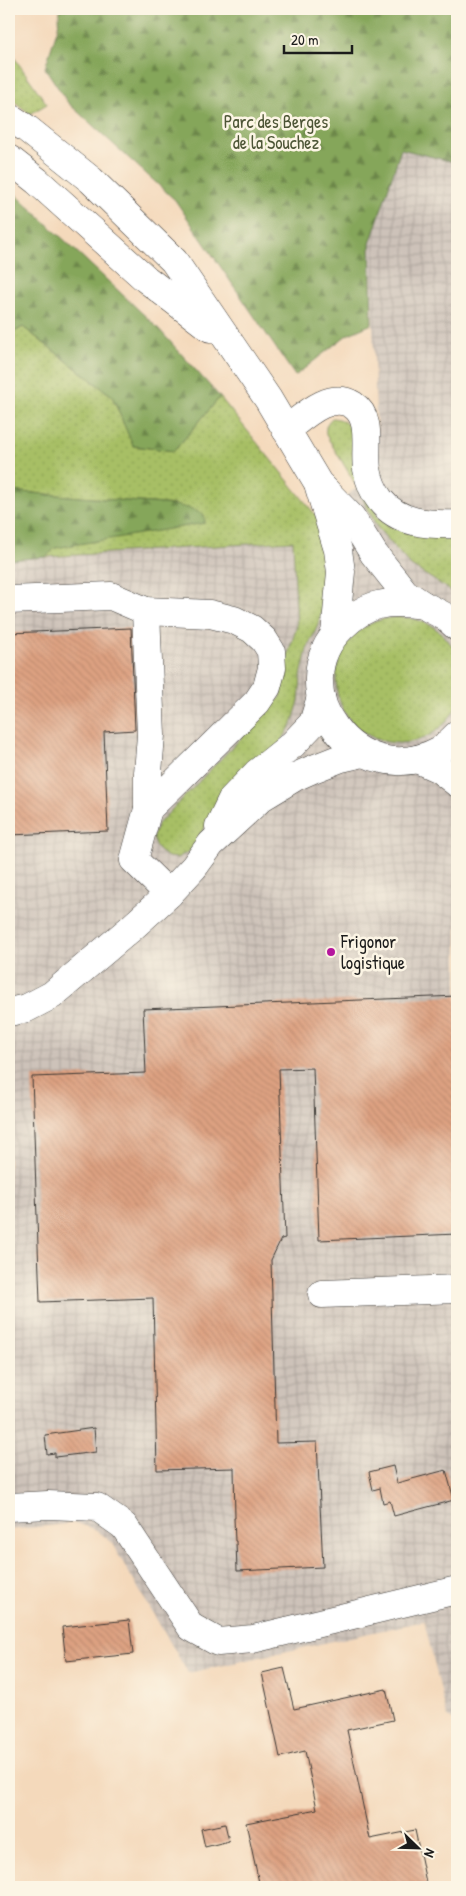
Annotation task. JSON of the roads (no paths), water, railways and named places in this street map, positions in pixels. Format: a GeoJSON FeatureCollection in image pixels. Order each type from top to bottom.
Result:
{"type":"FeatureCollection","features":[{"type":"Feature","properties":{"kind":"main road"},"geometry":{"type":"LineString","coordinates":[[9,117],[91,180],[174,261],[268,399],[318,483],[351,517],[374,554],[405,592],[446,617]]}},
{"type":"Feature","properties":{"kind":"main road"},"geometry":{"type":"LineString","coordinates":[[9,138],[13,137],[58,155]]}},
{"type":"Feature","properties":{"kind":"main road"},"geometry":{"type":"LineString","coordinates":[[9,159],[37,181],[146,280],[227,341]]}},
{"type":"Feature","properties":{"kind":"main road"},"geometry":{"type":"LineString","coordinates":[[286,430],[316,407],[340,400],[349,403],[358,408],[363,417],[366,433],[367,469],[373,489],[381,502],[395,514],[414,522],[435,525],[457,524]]}},
{"type":"Feature","properties":{"kind":"main road"},"geometry":{"type":"LineString","coordinates":[[318,483],[338,550],[341,572],[335,634]]}},
{"type":"Feature","properties":{"kind":"main road"},"geometry":{"type":"LineString","coordinates":[[9,600],[111,596],[146,611],[210,614],[234,620],[252,629],[264,640],[270,650],[272,668],[267,686],[257,702],[148,809]]}},
{"type":"Feature","properties":{"kind":"main road"},"geometry":{"type":"LineString","coordinates":[[446,617],[398,601],[374,605],[352,617],[335,634],[324,653],[320,674],[321,697],[329,719],[344,739],[363,753],[380,759],[399,761],[417,759],[441,749],[457,735]]}},
{"type":"Feature","properties":{"kind":"main road"},"geometry":{"type":"LineString","coordinates":[[146,611],[151,735],[148,809],[134,860],[169,894]]}},
{"type":"Feature","properties":{"kind":"main road"},"geometry":{"type":"LineString","coordinates":[[211,844],[232,799],[257,773],[293,744],[313,723],[321,697]]}},
{"type":"Feature","properties":{"kind":"main road"},"geometry":{"type":"LineString","coordinates":[[9,1012],[27,1008],[52,995],[169,894],[194,867],[211,844],[262,797],[295,777],[341,758],[363,753]]}},
{"type":"Feature","properties":{"kind":"main road"},"geometry":{"type":"LineString","coordinates":[[417,759],[439,769],[457,783]]}},
{"type":"Feature","properties":{"kind":"main road"},"geometry":{"type":"LineString","coordinates":[[322,1294],[457,1289]]}},
{"type":"Feature","properties":{"kind":"main road"},"geometry":{"type":"LineString","coordinates":[[9,1506],[48,1505],[97,1508],[124,1526],[191,1627],[218,1642],[253,1639],[457,1590]]}},
{"type":"Feature","properties":{"kind":"place","name":"Frigonor logistique"},"geometry":{"type":"Point","coordinates":[331,952]}},
{"type":"Feature","properties":{"kind":"park label","name":"Parc des Berges de la Souchez"},"geometry":{"type":"Point","coordinates":[276,132]}}]}
